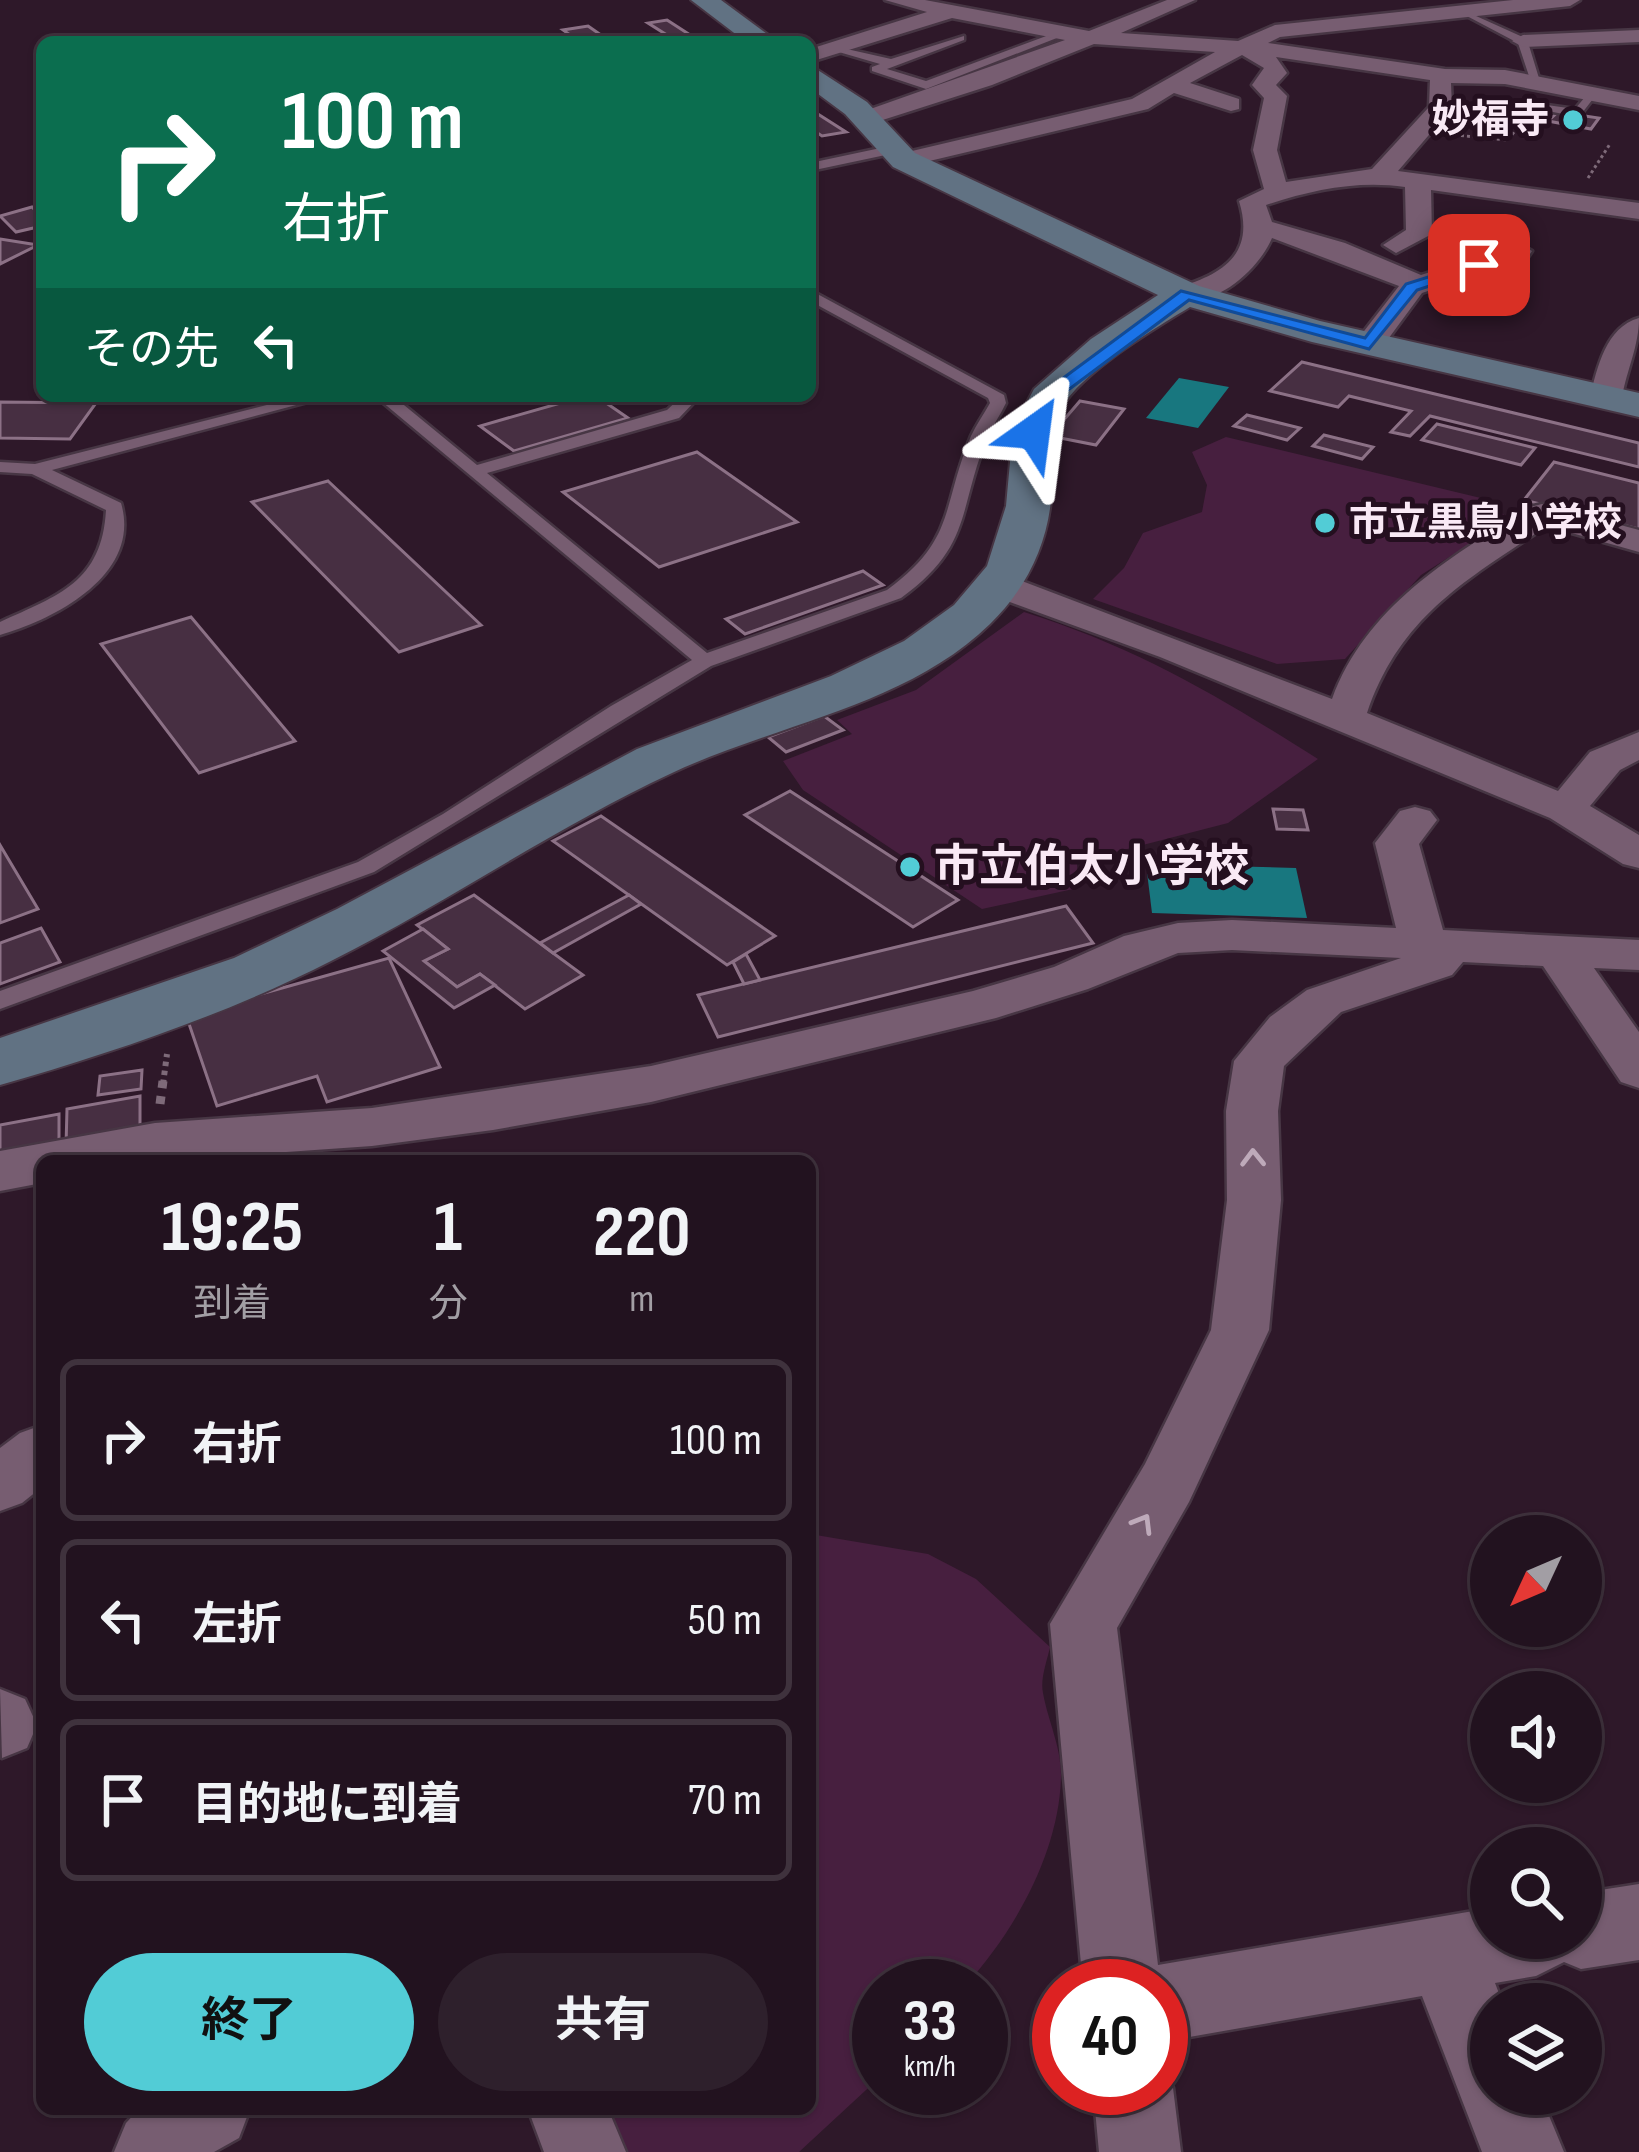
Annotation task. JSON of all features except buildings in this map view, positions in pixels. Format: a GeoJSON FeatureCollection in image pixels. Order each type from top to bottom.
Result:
{"type":"FeatureCollection","features":[{"type":"Feature","properties":{"kind":"street"},"geometry":{"type":"LineString","coordinates":[[704,0],[755,36]]}},
{"type":"Feature","properties":{"kind":"street"},"geometry":{"type":"LineString","coordinates":[[895,0],[1061,34],[1243,47],[1445,76],[1505,77],[1536,96],[1590,94],[1631,102],[1610,131]]}},
{"type":"Feature","properties":{"kind":"street"},"geometry":{"type":"LineString","coordinates":[[816,55],[987,0]]}},
{"type":"Feature","properties":{"kind":"street"},"geometry":{"type":"LineString","coordinates":[[867,118],[984,80],[1185,0]]}},
{"type":"Feature","properties":{"kind":"street"},"geometry":{"type":"LineString","coordinates":[[897,155],[1141,104],[1275,31],[1497,0]]}},
{"type":"Feature","properties":{"kind":"street"},"geometry":{"type":"LineString","coordinates":[[1452,8],[1570,0]]}},
{"type":"Feature","properties":{"kind":"street"},"geometry":{"type":"LineString","coordinates":[[1394,17],[1431,35]]}},
{"type":"Feature","properties":{"kind":"street"},"geometry":{"type":"LineString","coordinates":[[1523,41],[1635,39]]}},
{"type":"Feature","properties":{"kind":"street"},"geometry":{"type":"LineString","coordinates":[[1243,47],[1274,65],[1276,73],[1264,85],[1276,96],[1277,104],[1263,142],[1265,165],[1278,193]]}},
{"type":"Feature","properties":{"kind":"street"},"geometry":{"type":"LineString","coordinates":[[1380,176],[1441,108],[1439,84],[1445,76]]}},
{"type":"Feature","properties":{"kind":"street"},"geometry":{"type":"LineString","coordinates":[[816,79],[867,118],[897,155],[1186,294],[1369,344],[1623,401],[1616,356],[1639,331]]}},
{"type":"Feature","properties":{"kind":"street"},"geometry":{"type":"LineString","coordinates":[[1173,86],[1222,99]]}},
{"type":"Feature","properties":{"kind":"street"},"geometry":{"type":"LineString","coordinates":[[0,1062],[165,1006],[312,945],[543,816],[660,759],[906,659],[954,630],[1001,586],[1024,535],[1034,432],[1049,396],[1186,294],[1208,289],[1229,275],[1252,251],[1258,226],[1252,201],[1304,184],[1380,176],[1639,211]]}},
{"type":"Feature","properties":{"kind":"street"},"geometry":{"type":"LineString","coordinates":[[1396,244],[1419,234],[1418,182]]}},
{"type":"Feature","properties":{"kind":"street"},"geometry":{"type":"LineString","coordinates":[[1258,226],[1335,248],[1419,284]]}},
{"type":"Feature","properties":{"kind":"street"},"geometry":{"type":"LineString","coordinates":[[1369,344],[1419,284],[1499,263]]}},
{"type":"Feature","properties":{"kind":"street"},"geometry":{"type":"LineString","coordinates":[[1345,718],[1360,676],[1412,604],[1434,584],[1542,514],[1639,541]]}},
{"type":"Feature","properties":{"kind":"street"},"geometry":{"type":"LineString","coordinates":[[1001,586],[1565,808],[1639,854]]}},
{"type":"Feature","properties":{"kind":"street"},"geometry":{"type":"LineString","coordinates":[[1565,808],[1605,761],[1639,744]]}},
{"type":"Feature","properties":{"kind":"street"},"geometry":{"type":"LineString","coordinates":[[1119,1959],[1083,1624],[1203,1416],[1240,1330],[1254,1200],[1252,1112],[1259,1061],[1288,1029],[1324,1001],[1435,964],[1437,948],[1419,849]]}},
{"type":"Feature","properties":{"kind":"street"},"geometry":{"type":"LineString","coordinates":[[85,1155],[155,1142],[375,1144],[493,1112],[673,1079],[979,1006],[1178,938],[1232,935],[1639,955]]}},
{"type":"Feature","properties":{"kind":"street"},"geometry":{"type":"LineString","coordinates":[[1557,951],[1639,1070]]}},
{"type":"Feature","properties":{"kind":"street"},"geometry":{"type":"LineString","coordinates":[[0,1171],[36,1164]]}},
{"type":"Feature","properties":{"kind":"street"},"geometry":{"type":"LineString","coordinates":[[0,1484],[36,1456]]}},
{"type":"Feature","properties":{"kind":"street"},"geometry":{"type":"LineString","coordinates":[[1602,1928],[1639,1922]]}},
{"type":"Feature","properties":{"kind":"street"},"geometry":{"type":"LineString","coordinates":[[1188,1997],[1470,1949]]}},
{"type":"Feature","properties":{"kind":"street"},"geometry":{"type":"LineString","coordinates":[[1444,1953],[1470,2018]]}},
{"type":"Feature","properties":{"kind":"street"},"geometry":{"type":"LineString","coordinates":[[155,2152],[177,2128],[200,2115]]}},
{"type":"Feature","properties":{"kind":"street"},"geometry":{"type":"LineString","coordinates":[[570,2115],[585,2152]]}},
{"type":"Feature","properties":{"kind":"street"},"geometry":{"type":"LineString","coordinates":[[1136,2115],[1140,2152]]}},
{"type":"Feature","properties":{"kind":"street"},"geometry":{"type":"LineString","coordinates":[[1508,2115],[1523,2152]]}},
{"type":"Feature","properties":{"kind":"lane"},"geometry":{"type":"LineString","coordinates":[[1452,8],[1523,41],[1536,96]]}},
{"type":"Feature","properties":{"kind":"lane"},"geometry":{"type":"LineString","coordinates":[[960,38],[876,69],[926,85],[1061,34]]}},
{"type":"Feature","properties":{"kind":"lane"},"geometry":{"type":"LineString","coordinates":[[838,50],[892,63]]}},
{"type":"Feature","properties":{"kind":"lane"},"geometry":{"type":"LineString","coordinates":[[816,166],[897,155]]}},
{"type":"Feature","properties":{"kind":"lane"},"geometry":{"type":"LineString","coordinates":[[0,1000],[366,867],[416,842],[464,807],[705,662],[894,593],[917,579],[958,525],[980,434],[998,403],[996,395],[816,299]]}},
{"type":"Feature","properties":{"kind":"lane"},"geometry":{"type":"LineString","coordinates":[[816,314],[834,309]]}},
{"type":"Feature","properties":{"kind":"lane"},"geometry":{"type":"LineString","coordinates":[[0,467],[35,469],[298,402]]}},
{"type":"Feature","properties":{"kind":"lane"},"geometry":{"type":"LineString","coordinates":[[390,402],[705,662]]}},
{"type":"Feature","properties":{"kind":"lane"},"geometry":{"type":"LineString","coordinates":[[475,471],[673,414],[686,402]]}},
{"type":"Feature","properties":{"kind":"lane"},"geometry":{"type":"LineString","coordinates":[[0,629],[94,583],[117,538],[116,507],[35,469]]}},
{"type":"Feature","properties":{"kind":"path"},"geometry":{"type":"LineString","coordinates":[[1418,129],[1508,140],[1536,96]]}},
{"type":"Feature","properties":{"kind":"path"},"geometry":{"type":"LineString","coordinates":[[155,1142],[171,1021],[165,1006]]}},
{"type":"Feature","properties":{"kind":"shaded area"},"geometry":{"type":"Polygon","coordinates":[[[1226,437],[1485,499],[1509,519],[1421,575],[1345,659],[1277,664],[1093,599],[1124,568],[1143,533],[1202,512],[1207,485],[1192,452],[1226,437]]]}},
{"type":"Feature","properties":{"kind":"shaded area"},"geometry":{"type":"Polygon","coordinates":[[[1024,612],[1104,641],[1176,675],[1318,759],[1228,823],[1077,862],[1078,888],[982,909],[803,790],[783,761],[852,734],[837,720],[916,690],[1024,612]]]}},
{"type":"Feature","properties":{"kind":"shaded area"},"geometry":{"type":"Polygon","coordinates":[[[816,1535],[928,1554],[976,1579],[1050,1647],[1042,1688],[1061,1775],[1059,1804],[1043,1861],[1017,1915],[987,1959],[852,1959],[852,2103],[799,2152],[613,2152],[597,2115],[816,2115],[816,1535]]]}},
{"type":"Feature","properties":{"kind":"water"},"geometry":{"type":"Polygon","coordinates":[[[1179,378],[1229,387],[1198,428],[1146,418],[1179,378]]]}},
{"type":"Feature","properties":{"kind":"water"},"geometry":{"type":"Polygon","coordinates":[[[1146,864],[1296,868],[1307,918],[1152,913],[1146,864]]]}},
{"type":"Feature","properties":{"kind":"place","name":"妙福寺"},"geometry":{"type":"Point","coordinates":[1573,120]}},
{"type":"Feature","properties":{"kind":"place","name":"市立黒鳥小学校"},"geometry":{"type":"Point","coordinates":[1325,523]}},
{"type":"Feature","properties":{"kind":"place","name":"市立伯太小学校"},"geometry":{"type":"Point","coordinates":[910,867]}},
{"type":"Feature","properties":{"kind":"route"},"geometry":{"type":"LineString","coordinates":[[1034,432],[1049,396],[1073,374],[1186,294],[1369,344],[1412,287],[1479,265]]}}]}
